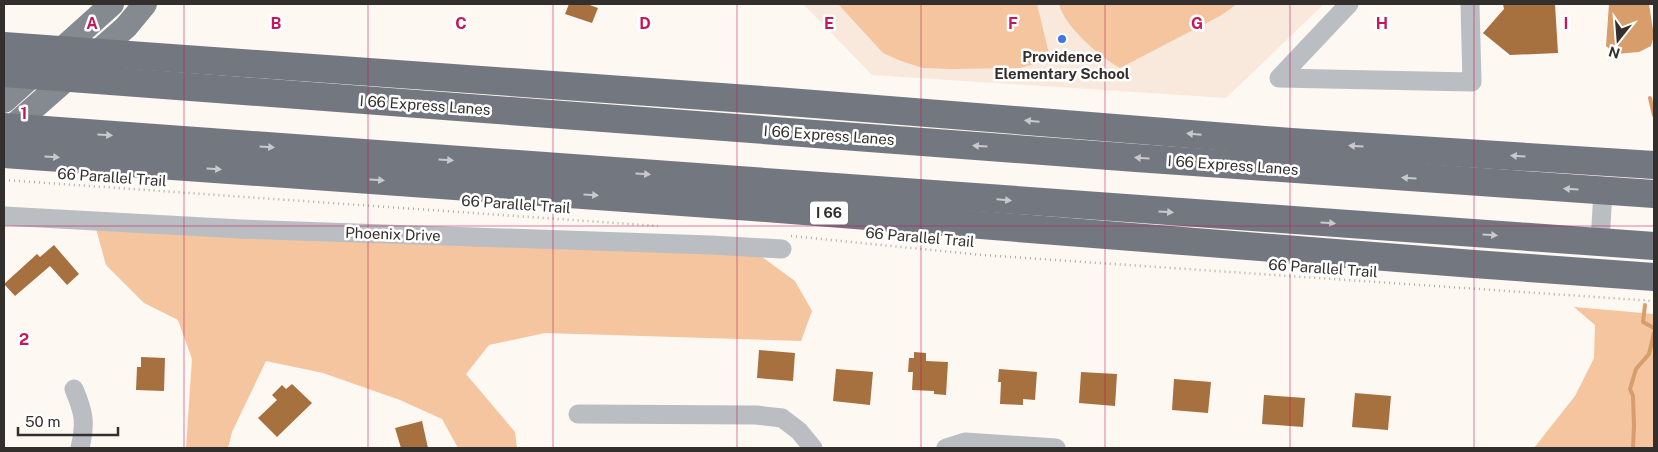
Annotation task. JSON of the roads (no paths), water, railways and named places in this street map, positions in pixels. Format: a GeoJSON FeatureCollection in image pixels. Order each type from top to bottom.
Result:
{"type":"FeatureCollection","features":[{"type":"Feature","properties":{"kind":"highway"},"geometry":{"type":"LineString","coordinates":[[4,46],[756,100],[1291,142],[1654,165]]}},
{"type":"Feature","properties":{"kind":"highway","name":"I 66 Express Lanes"},"geometry":{"type":"LineString","coordinates":[[4,73],[1116,157],[1654,194]]}},
{"type":"Feature","properties":{"kind":"highway"},"geometry":{"type":"LineString","coordinates":[[4,127],[1654,246]]}},
{"type":"Feature","properties":{"kind":"highway","name":"I 66"},"geometry":{"type":"LineString","coordinates":[[4,154],[742,206],[1654,277]]}},
{"type":"Feature","properties":{"kind":"main road"},"geometry":{"type":"LineString","coordinates":[[4,102],[112,4]]}},
{"type":"Feature","properties":{"kind":"main road"},"geometry":{"type":"LineString","coordinates":[[4,134],[126,27],[145,4]]}},
{"type":"Feature","properties":{"kind":"street"},"geometry":{"type":"LineString","coordinates":[[1350,4],[1279,78],[1472,82],[1470,4]]}},
{"type":"Feature","properties":{"kind":"street"},"geometry":{"type":"LineString","coordinates":[[1600,242],[1604,191]]}},
{"type":"Feature","properties":{"kind":"street","name":"Phoenix Drive"},"geometry":{"type":"LineString","coordinates":[[4,216],[241,229],[711,245],[784,242]]}},
{"type":"Feature","properties":{"kind":"street"},"geometry":{"type":"LineString","coordinates":[[74,389],[83,410],[84,428],[80,448]]}},
{"type":"Feature","properties":{"kind":"street"},"geometry":{"type":"LineString","coordinates":[[578,414],[756,414],[782,418],[799,431],[813,448]]}},
{"type":"Feature","properties":{"kind":"street"},"geometry":{"type":"LineString","coordinates":[[946,448],[965,442],[1056,448]]}},
{"type":"Feature","properties":{"kind":"waterway"},"geometry":{"type":"LineString","coordinates":[[1650,98],[1654,115]]}},
{"type":"Feature","properties":{"kind":"waterway"},"geometry":{"type":"LineString","coordinates":[[1645,305],[1643,322],[1654,328]]}},
{"type":"Feature","properties":{"kind":"waterway"},"geometry":{"type":"LineString","coordinates":[[1633,448],[1633,396],[1630,389],[1636,369],[1649,354],[1654,333]]}},
{"type":"Feature","properties":{"kind":"place","name":"Providence Elementary School"},"geometry":{"type":"Point","coordinates":[1062,39]}}]}
